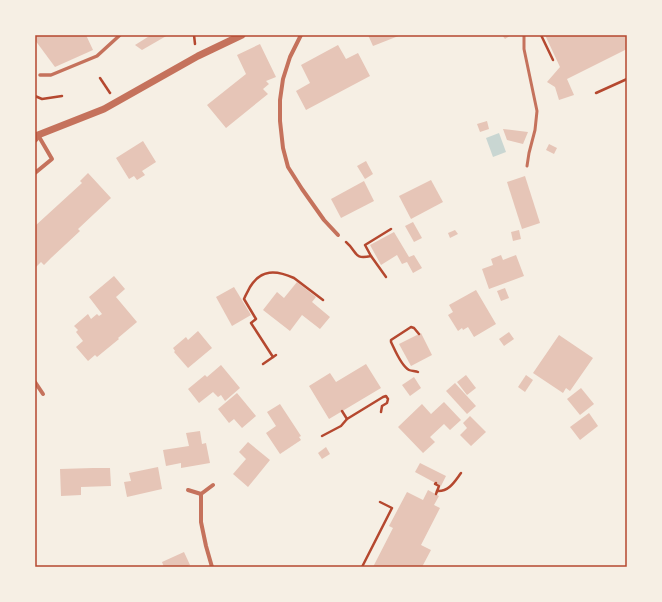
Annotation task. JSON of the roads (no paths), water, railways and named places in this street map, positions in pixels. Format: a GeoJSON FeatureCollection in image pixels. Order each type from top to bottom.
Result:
{"type":"FeatureCollection","features":[{"type":"Feature","properties":{"kind":"street"},"geometry":{"type":"LineString","coordinates":[[40,75],[51,75],[97,56],[120,35]]}},
{"type":"Feature","properties":{"kind":"street"},"geometry":{"type":"LineString","coordinates":[[35,173],[52,159],[36,136],[104,108],[198,56],[242,35]]}},
{"type":"Feature","properties":{"kind":"street"},"geometry":{"type":"LineString","coordinates":[[301,35],[290,56],[283,79],[280,100],[280,121],[283,148],[288,167],[324,220],[338,235]]}},
{"type":"Feature","properties":{"kind":"street"},"geometry":{"type":"LineString","coordinates":[[35,382],[43,394]]}},
{"type":"Feature","properties":{"kind":"street"},"geometry":{"type":"LineString","coordinates":[[201,494],[213,485]]}},
{"type":"Feature","properties":{"kind":"street"},"geometry":{"type":"LineString","coordinates":[[188,490],[201,494]]}},
{"type":"Feature","properties":{"kind":"street"},"geometry":{"type":"LineString","coordinates":[[201,494],[201,522],[212,567]]}},
{"type":"Feature","properties":{"kind":"lane"},"geometry":{"type":"LineString","coordinates":[[524,35],[524,49],[537,111],[535,130],[527,166]]}}]}
